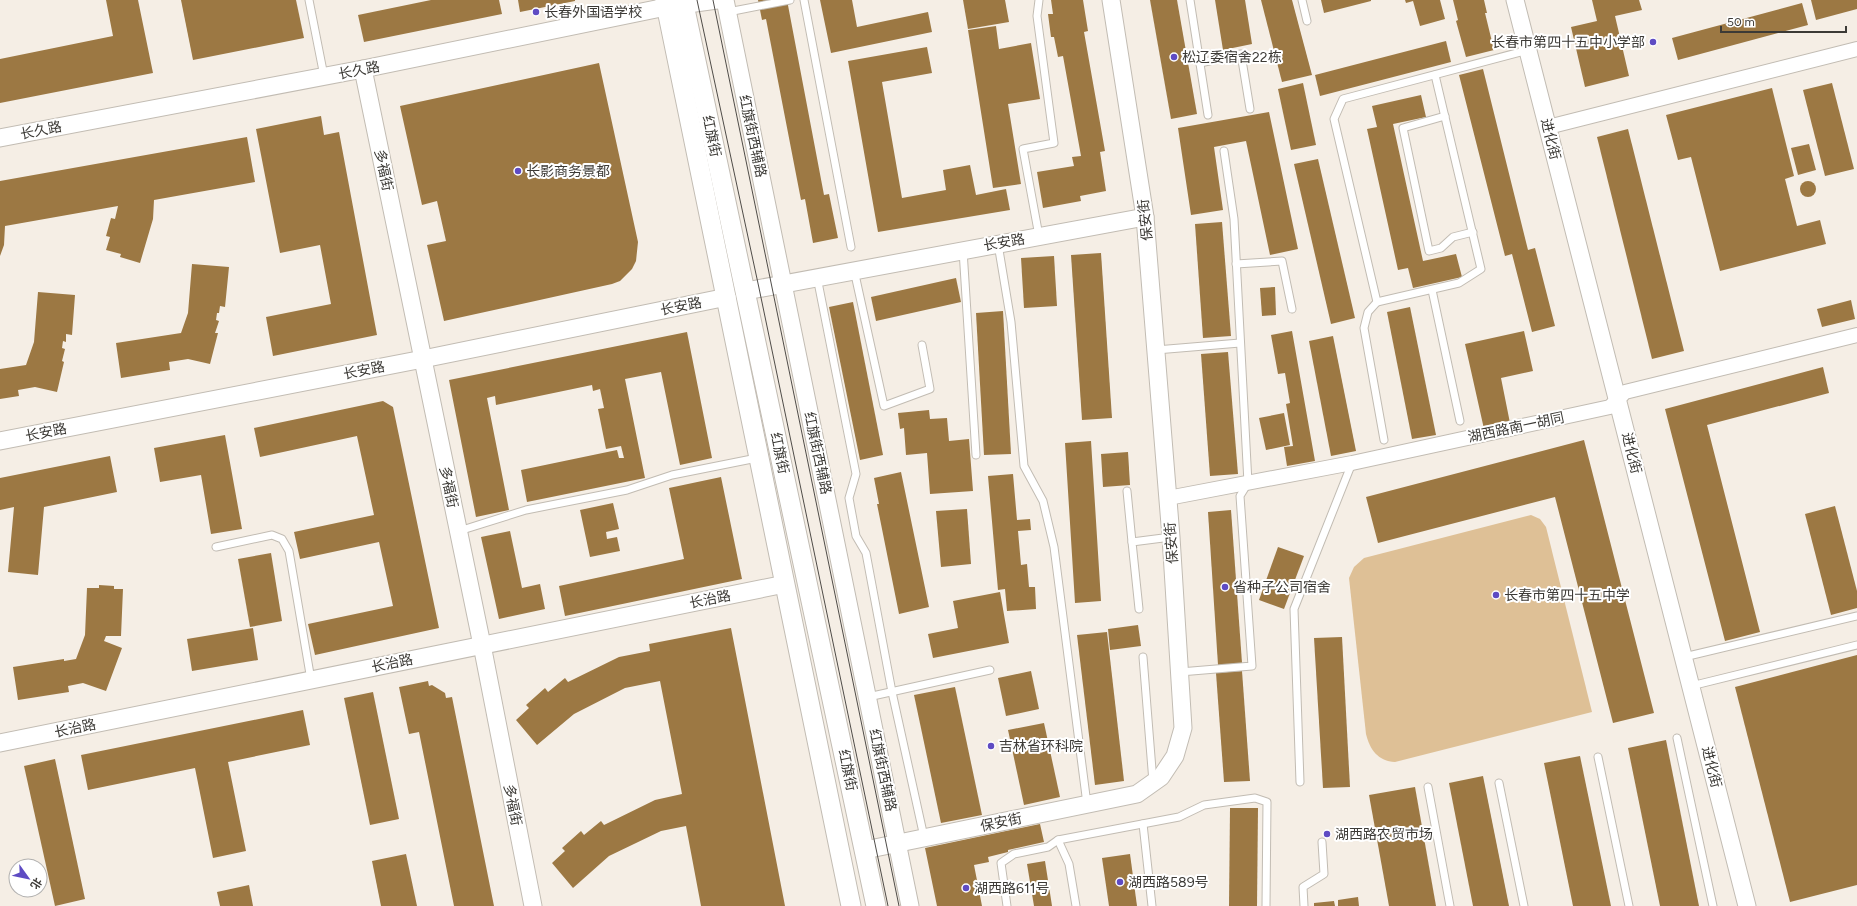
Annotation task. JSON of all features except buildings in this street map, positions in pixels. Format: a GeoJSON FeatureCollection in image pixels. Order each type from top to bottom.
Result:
{"type":"FeatureCollection","features":[{"type":"Feature","properties":{"kind":"main road","name":"红旗街"},"geometry":{"type":"LineString","coordinates":[[674,3],[746,291],[876,906]]}},
{"type":"Feature","properties":{"kind":"main road","name":"红旗街"},"geometry":{"type":"LineString","coordinates":[[674,3],[727,297],[851,906]]}},
{"type":"Feature","properties":{"kind":"street","name":"保安街"},"geometry":{"type":"LineString","coordinates":[[865,850],[1137,794],[1161,776],[1175,756],[1184,728],[1171,537],[1145,217],[1111,0]]}},
{"type":"Feature","properties":{"kind":"street","name":"进化街"},"geometry":{"type":"LineString","coordinates":[[1515,0],[1747,906]]}},
{"type":"Feature","properties":{"kind":"street","name":"长久路"},"geometry":{"type":"LineString","coordinates":[[0,138],[363,69],[674,3],[723,4]]}},
{"type":"Feature","properties":{"kind":"street","name":"红旗街西辅路"},"geometry":{"type":"LineString","coordinates":[[723,4],[783,283],[910,906]]}},
{"type":"Feature","properties":{"kind":"street"},"geometry":{"type":"LineString","coordinates":[[1548,127],[1857,49]]}},
{"type":"Feature","properties":{"kind":"street","name":"多福街"},"geometry":{"type":"LineString","coordinates":[[363,69],[482,645],[533,906]]}},
{"type":"Feature","properties":{"kind":"street","name":"长安路"},"geometry":{"type":"LineString","coordinates":[[746,291],[1145,217]]}},
{"type":"Feature","properties":{"kind":"street","name":"长安路"},"geometry":{"type":"LineString","coordinates":[[0,441],[423,359],[727,297]]}},
{"type":"Feature","properties":{"kind":"street","name":"湖西路南一胡同"},"geometry":{"type":"LineString","coordinates":[[1168,498],[1352,463],[1610,407],[1626,392],[1857,335]]}},
{"type":"Feature","properties":{"kind":"street","name":"长治路"},"geometry":{"type":"LineString","coordinates":[[0,743],[785,584]]}},
{"type":"Feature","properties":{"kind":"lane"},"geometry":{"type":"LineString","coordinates":[[309,0],[324,76]]}},
{"type":"Feature","properties":{"kind":"lane"},"geometry":{"type":"LineString","coordinates":[[723,4],[790,0]]}},
{"type":"Feature","properties":{"kind":"lane"},"geometry":{"type":"LineString","coordinates":[[804,0],[851,247]]}},
{"type":"Feature","properties":{"kind":"lane"},"geometry":{"type":"LineString","coordinates":[[1039,0],[1037,16],[1054,142],[1023,149],[1039,236]]}},
{"type":"Feature","properties":{"kind":"lane"},"geometry":{"type":"LineString","coordinates":[[1190,0],[1208,115]]}},
{"type":"Feature","properties":{"kind":"lane"},"geometry":{"type":"LineString","coordinates":[[1302,0],[1308,21]]}},
{"type":"Feature","properties":{"kind":"lane"},"geometry":{"type":"LineString","coordinates":[[1377,302],[1334,119],[1343,99],[1528,50]]}},
{"type":"Feature","properties":{"kind":"lane"},"geometry":{"type":"LineString","coordinates":[[1200,63],[1241,54],[1250,109]]}},
{"type":"Feature","properties":{"kind":"lane"},"geometry":{"type":"LineString","coordinates":[[1384,440],[1364,328],[1368,312],[1377,302],[1459,283],[1481,268],[1436,74]]}},
{"type":"Feature","properties":{"kind":"lane"},"geometry":{"type":"LineString","coordinates":[[1445,116],[1403,128],[1429,251],[1441,248],[1453,237],[1473,232]]}},
{"type":"Feature","properties":{"kind":"lane"},"geometry":{"type":"LineString","coordinates":[[1180,672],[1252,666],[1240,496],[1248,483],[1234,219],[1224,151]]}},
{"type":"Feature","properties":{"kind":"lane"},"geometry":{"type":"LineString","coordinates":[[998,244],[1011,322],[1024,466],[1043,501],[1054,547],[1087,804]]}},
{"type":"Feature","properties":{"kind":"lane"},"geometry":{"type":"LineString","coordinates":[[963,250],[976,455]]}},
{"type":"Feature","properties":{"kind":"lane"},"geometry":{"type":"LineString","coordinates":[[1236,264],[1282,261],[1292,309]]}},
{"type":"Feature","properties":{"kind":"lane"},"geometry":{"type":"LineString","coordinates":[[854,270],[884,406],[930,389],[922,346]]}},
{"type":"Feature","properties":{"kind":"lane"},"geometry":{"type":"LineString","coordinates":[[817,277],[856,474],[849,498],[856,536],[866,553],[892,692],[924,837]]}},
{"type":"Feature","properties":{"kind":"lane"},"geometry":{"type":"LineString","coordinates":[[1432,290],[1460,421]]}},
{"type":"Feature","properties":{"kind":"lane"},"geometry":{"type":"LineString","coordinates":[[1156,350],[1240,343]]}},
{"type":"Feature","properties":{"kind":"lane"},"geometry":{"type":"LineString","coordinates":[[458,532],[526,510],[627,490],[672,474],[760,458]]}},
{"type":"Feature","properties":{"kind":"lane"},"geometry":{"type":"LineString","coordinates":[[1300,782],[1294,609],[1352,463]]}},
{"type":"Feature","properties":{"kind":"lane"},"geometry":{"type":"LineString","coordinates":[[1127,491],[1139,609]]}},
{"type":"Feature","properties":{"kind":"lane"},"geometry":{"type":"LineString","coordinates":[[216,547],[272,536],[282,539],[289,551],[311,680]]}},
{"type":"Feature","properties":{"kind":"lane"},"geometry":{"type":"LineString","coordinates":[[1132,542],[1171,537]]}},
{"type":"Feature","properties":{"kind":"lane"},"geometry":{"type":"LineString","coordinates":[[1684,657],[1857,616]]}},
{"type":"Feature","properties":{"kind":"lane"},"geometry":{"type":"LineString","coordinates":[[1691,686],[1857,645]]}},
{"type":"Feature","properties":{"kind":"lane"},"geometry":{"type":"LineString","coordinates":[[1143,657],[1153,782]]}},
{"type":"Feature","properties":{"kind":"lane"},"geometry":{"type":"LineString","coordinates":[[868,697],[990,670]]}},
{"type":"Feature","properties":{"kind":"lane"},"geometry":{"type":"LineString","coordinates":[[1677,738],[1713,906]]}},
{"type":"Feature","properties":{"kind":"lane"},"geometry":{"type":"LineString","coordinates":[[1598,757],[1629,906]]}},
{"type":"Feature","properties":{"kind":"lane"},"geometry":{"type":"LineString","coordinates":[[1499,783],[1524,906]]}},
{"type":"Feature","properties":{"kind":"lane"},"geometry":{"type":"LineString","coordinates":[[1428,787],[1450,906]]}},
{"type":"Feature","properties":{"kind":"lane"},"geometry":{"type":"LineString","coordinates":[[1007,906],[1001,864],[1014,854],[1048,847],[1058,840],[1179,816],[1204,805],[1255,798],[1267,802],[1266,906]]}},
{"type":"Feature","properties":{"kind":"lane"},"geometry":{"type":"LineString","coordinates":[[1143,824],[1152,906]]}},
{"type":"Feature","properties":{"kind":"lane"},"geometry":{"type":"LineString","coordinates":[[1058,840],[1069,864],[1076,906]]}},
{"type":"Feature","properties":{"kind":"lane"},"geometry":{"type":"LineString","coordinates":[[1304,906],[1303,887],[1324,874],[1322,842]]}},
{"type":"Feature","properties":{"kind":"shaded area"},"geometry":{"type":"Polygon","coordinates":[[[1531,515],[1540,519],[1546,527],[1592,712],[1395,762],[1379,757],[1372,750],[1366,734],[1349,578],[1354,567],[1364,558],[1531,515]]]}},
{"type":"Feature","properties":{"kind":"tram line"},"geometry":{"type":"LineString","coordinates":[[697,0],[759,288],[888,906]]}},
{"type":"Feature","properties":{"kind":"tram line"},"geometry":{"type":"LineString","coordinates":[[713,0],[899,906]]}},
{"type":"Feature","properties":{"kind":"place","name":"长春外国语学校"},"geometry":{"type":"Point","coordinates":[536,12]}},
{"type":"Feature","properties":{"kind":"place","name":"长春市第四十五中小学部"},"geometry":{"type":"Point","coordinates":[1653,42]}},
{"type":"Feature","properties":{"kind":"place","name":"松辽委宿舍22栋"},"geometry":{"type":"Point","coordinates":[1174,57]}},
{"type":"Feature","properties":{"kind":"place","name":"长影商务景都"},"geometry":{"type":"Point","coordinates":[518,171]}},
{"type":"Feature","properties":{"kind":"place","name":"省种子公司宿舍"},"geometry":{"type":"Point","coordinates":[1225,587]}},
{"type":"Feature","properties":{"kind":"place","name":"长春市第四十五中学"},"geometry":{"type":"Point","coordinates":[1496,595]}},
{"type":"Feature","properties":{"kind":"place","name":"吉林省环科院"},"geometry":{"type":"Point","coordinates":[991,746]}},
{"type":"Feature","properties":{"kind":"place","name":"湖西路农贸市场"},"geometry":{"type":"Point","coordinates":[1327,834]}},
{"type":"Feature","properties":{"kind":"place","name":"湖西路589号"},"geometry":{"type":"Point","coordinates":[1120,882]}},
{"type":"Feature","properties":{"kind":"place","name":"湖西路611号"},"geometry":{"type":"Point","coordinates":[966,888]}}]}
